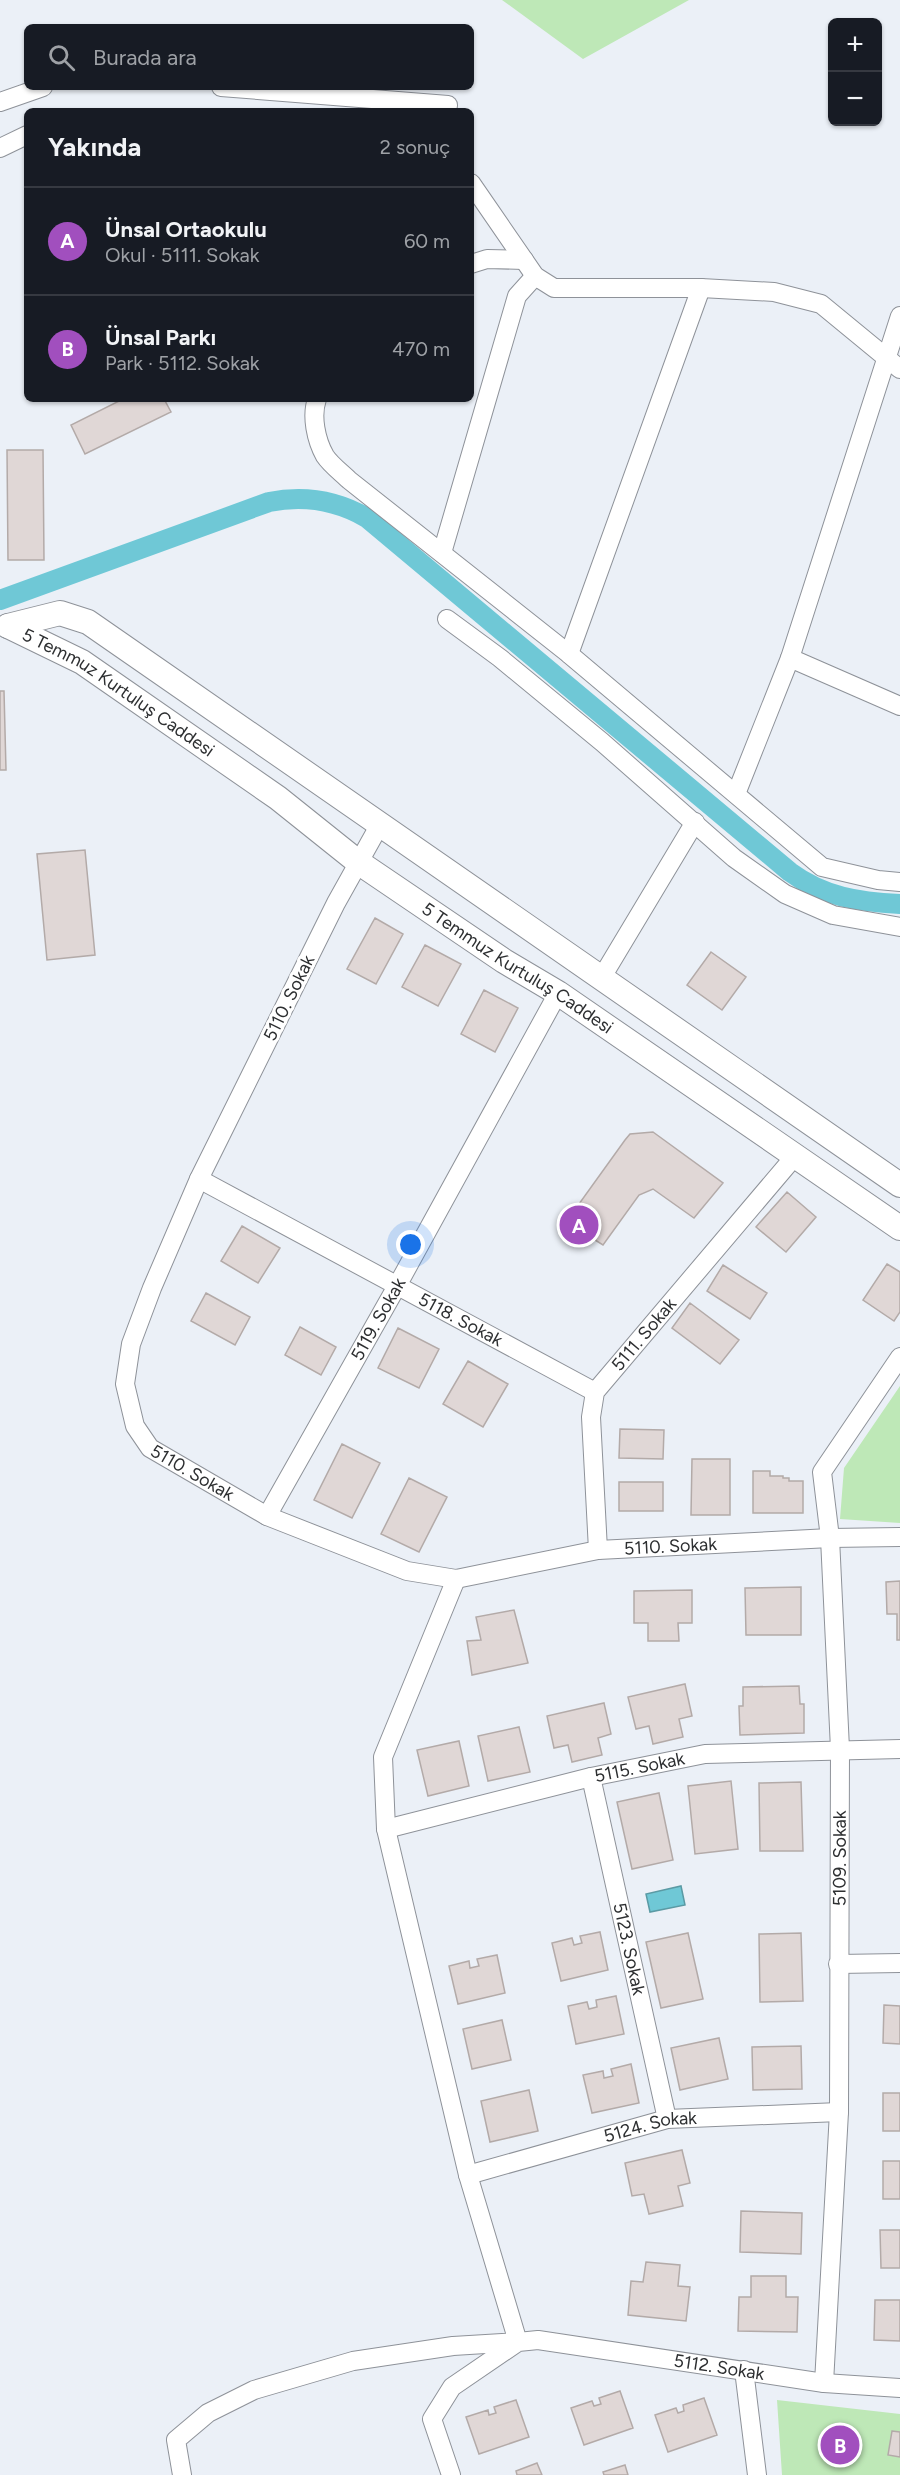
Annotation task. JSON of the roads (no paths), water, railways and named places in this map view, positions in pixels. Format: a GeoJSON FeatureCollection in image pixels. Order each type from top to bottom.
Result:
{"type":"FeatureCollection","features":[{"type":"Feature","properties":{"kind":"main road","name":"5 Temmuz Kurtuluş Caddesi"},"geometry":{"type":"LineString","coordinates":[[3,625],[60,613],[88,622],[379,826],[898,1179]]}},
{"type":"Feature","properties":{"kind":"main road","name":"5 Temmuz Kurtuluş Caddesi"},"geometry":{"type":"LineString","coordinates":[[3,625],[82,662],[278,798],[358,862],[504,961],[558,993],[900,1228]]}},
{"type":"Feature","properties":{"kind":"main road"},"geometry":{"type":"LineString","coordinates":[[654,1059],[678,1030]]}},
{"type":"Feature","properties":{"kind":"street"},"geometry":{"type":"LineString","coordinates":[[0,102],[35,90]]}},
{"type":"Feature","properties":{"kind":"street"},"geometry":{"type":"LineString","coordinates":[[259,90],[448,105],[448,108]]}},
{"type":"Feature","properties":{"kind":"street"},"geometry":{"type":"LineString","coordinates":[[0,148],[24,136]]}},
{"type":"Feature","properties":{"kind":"street"},"geometry":{"type":"LineString","coordinates":[[474,187],[535,276],[544,284],[564,290],[701,288],[774,292],[820,304],[900,369]]}},
{"type":"Feature","properties":{"kind":"street"},"geometry":{"type":"LineString","coordinates":[[474,263],[487,259],[524,260]]}},
{"type":"Feature","properties":{"kind":"street"},"geometry":{"type":"LineString","coordinates":[[442,553],[517,296],[535,276]]}},
{"type":"Feature","properties":{"kind":"street"},"geometry":{"type":"LineString","coordinates":[[569,654],[701,288]]}},
{"type":"Feature","properties":{"kind":"street"},"geometry":{"type":"LineString","coordinates":[[736,794],[790,658],[900,316]]}},
{"type":"Feature","properties":{"kind":"street"},"geometry":{"type":"LineString","coordinates":[[316,402],[314,408],[316,432],[325,456],[349,480],[569,654],[822,867],[878,880],[900,882]]}},
{"type":"Feature","properties":{"kind":"street"},"geometry":{"type":"LineString","coordinates":[[447,619],[500,658],[602,742],[734,858],[785,894],[833,915],[900,927]]}},
{"type":"Feature","properties":{"kind":"street"},"geometry":{"type":"LineString","coordinates":[[790,658],[900,706]]}},
{"type":"Feature","properties":{"kind":"street"},"geometry":{"type":"LineString","coordinates":[[602,977],[695,822]]}},
{"type":"Feature","properties":{"kind":"street","name":"5110. Sokak"},"geometry":{"type":"LineString","coordinates":[[379,826],[336,903],[199,1179],[152,1288],[131,1344],[125,1384],[135,1426],[150,1448],[267,1516],[407,1571],[456,1579],[598,1550],[830,1538],[900,1538]]}},
{"type":"Feature","properties":{"kind":"street","name":"5119. Sokak"},"geometry":{"type":"LineString","coordinates":[[267,1516],[558,993]]}},
{"type":"Feature","properties":{"kind":"street","name":"5111. Sokak"},"geometry":{"type":"LineString","coordinates":[[595,1392],[795,1156]]}},
{"type":"Feature","properties":{"kind":"street","name":"5118. Sokak"},"geometry":{"type":"LineString","coordinates":[[199,1179],[595,1392]]}},
{"type":"Feature","properties":{"kind":"street","name":"5109. Sokak"},"geometry":{"type":"LineString","coordinates":[[824,2383],[839,2112],[840,1749],[830,1538],[822,1472],[900,1357]]}},
{"type":"Feature","properties":{"kind":"street"},"geometry":{"type":"LineString","coordinates":[[595,1392],[591,1417],[598,1550]]}},
{"type":"Feature","properties":{"kind":"street"},"geometry":{"type":"LineString","coordinates":[[450,2475],[432,2419],[452,2387],[518,2342],[468,2175],[386,1829],[383,1757],[456,1579]]}},
{"type":"Feature","properties":{"kind":"street","name":"5115. Sokak"},"geometry":{"type":"LineString","coordinates":[[386,1829],[591,1777],[705,1754],[900,1749]]}},
{"type":"Feature","properties":{"kind":"street","name":"5123. Sokak"},"geometry":{"type":"LineString","coordinates":[[591,1777],[667,2119]]}},
{"type":"Feature","properties":{"kind":"street"},"geometry":{"type":"LineString","coordinates":[[838,1964],[900,1963]]}},
{"type":"Feature","properties":{"kind":"street","name":"5124. Sokak"},"geometry":{"type":"LineString","coordinates":[[468,2175],[667,2119],[839,2112]]}},
{"type":"Feature","properties":{"kind":"street","name":"5112. Sokak"},"geometry":{"type":"LineString","coordinates":[[182,2475],[176,2440],[208,2413],[254,2390],[353,2361],[453,2346],[538,2340],[824,2383],[900,2388]]}},
{"type":"Feature","properties":{"kind":"street"},"geometry":{"type":"LineString","coordinates":[[744,2370],[757,2475]]}},
{"type":"Feature","properties":{"kind":"water"},"geometry":{"type":"Polygon","coordinates":[[[681,1886],[685,1905],[650,1912],[646,1894],[681,1886]]]}},
{"type":"Feature","properties":{"kind":"waterway"},"geometry":{"type":"LineString","coordinates":[[0,600],[269,502],[307,499],[344,507],[367,518],[790,872],[816,887],[842,897],[900,904]]}},
{"type":"Feature","properties":{"kind":"place","name":"Ünsal Ortaokulu"},"geometry":{"type":"Point","coordinates":[579,1225]}},
{"type":"Feature","properties":{"kind":"place","name":"Ünsal Parkı"},"geometry":{"type":"Point","coordinates":[840,2445]}}]}
